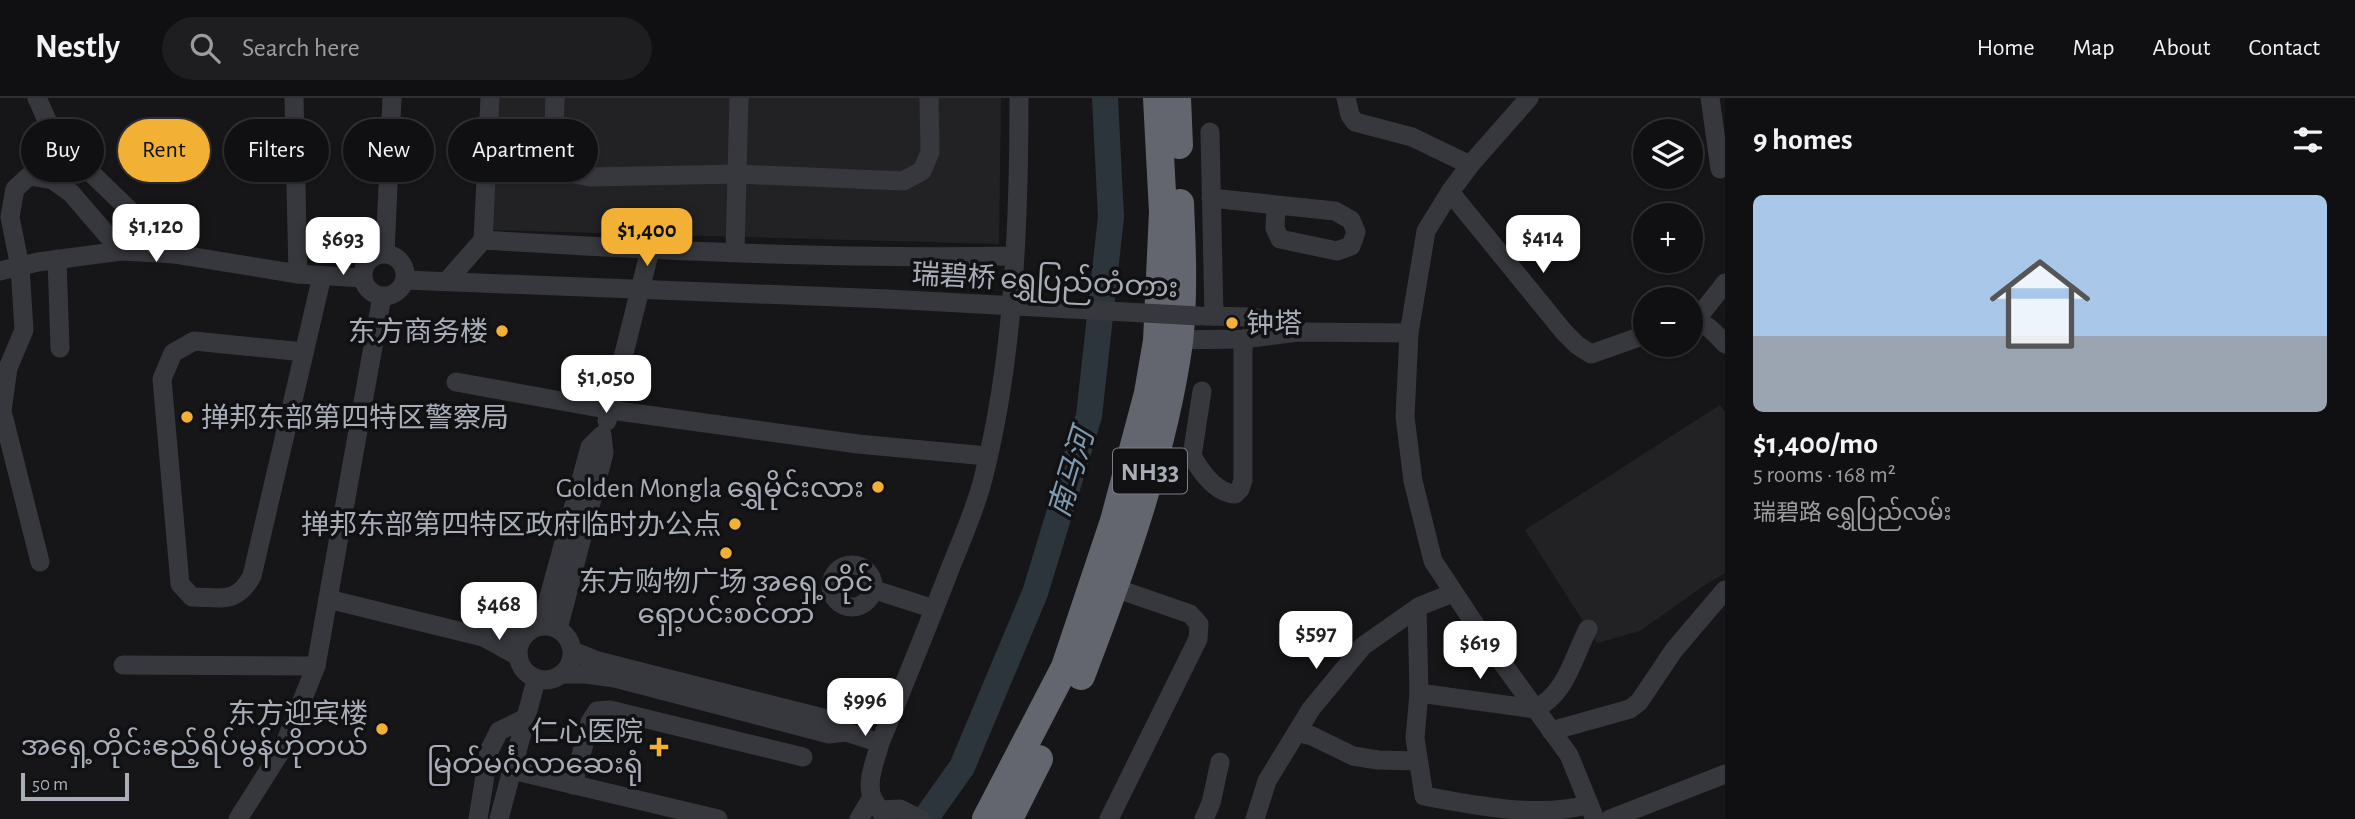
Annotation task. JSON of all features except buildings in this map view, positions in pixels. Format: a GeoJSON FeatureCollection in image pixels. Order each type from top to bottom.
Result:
{"type":"FeatureCollection","features":[{"type":"Feature","properties":{"kind":"highway","name":"NH33"},"geometry":{"type":"LineString","coordinates":[[1009,819],[1081,677],[1115,588],[1154,459],[1174,374],[1168,340],[1157,98]]}},
{"type":"Feature","properties":{"kind":"highway","name":"NH33"},"geometry":{"type":"LineString","coordinates":[[986,819],[1065,667],[1114,521],[1148,393],[1168,340],[1182,269],[1177,98]]}},
{"type":"Feature","properties":{"kind":"street"},"geometry":{"type":"LineString","coordinates":[[37,98],[55,138],[175,254]]}},
{"type":"Feature","properties":{"kind":"street"},"geometry":{"type":"LineString","coordinates":[[294,98],[298,274]]}},
{"type":"Feature","properties":{"kind":"street"},"geometry":{"type":"LineString","coordinates":[[385,253],[392,98]]}},
{"type":"Feature","properties":{"kind":"street"},"geometry":{"type":"LineString","coordinates":[[447,281],[483,240],[490,98]]}},
{"type":"Feature","properties":{"kind":"street"},"geometry":{"type":"LineString","coordinates":[[555,98],[553,154],[564,172],[590,177],[737,174],[903,181],[922,172],[930,152],[929,98]]}},
{"type":"Feature","properties":{"kind":"street"},"geometry":{"type":"LineString","coordinates":[[735,252],[739,98]]}},
{"type":"Feature","properties":{"kind":"street"},"geometry":{"type":"LineString","coordinates":[[884,809],[870,786],[880,743],[983,481],[1010,328],[1019,174],[1019,98]]}},
{"type":"Feature","properties":{"kind":"street"},"geometry":{"type":"LineString","coordinates":[[1346,98],[1350,115],[1355,122],[1412,137],[1470,165]]}},
{"type":"Feature","properties":{"kind":"street"},"geometry":{"type":"LineString","coordinates":[[1529,98],[1470,165],[1426,232],[1409,333],[1405,417],[1413,481],[1433,561],[1569,755],[1592,811]]}},
{"type":"Feature","properties":{"kind":"street"},"geometry":{"type":"LineString","coordinates":[[1710,98],[1720,169]]}},
{"type":"Feature","properties":{"kind":"street"},"geometry":{"type":"LineString","coordinates":[[1207,316],[1210,132]]}},
{"type":"Feature","properties":{"kind":"street"},"geometry":{"type":"LineString","coordinates":[[40,562],[2,411],[8,368],[24,330],[20,267],[10,217],[15,189],[29,176],[54,180],[71,193],[121,251]]}},
{"type":"Feature","properties":{"kind":"street"},"geometry":{"type":"LineString","coordinates":[[1450,192],[1577,345],[1591,354],[1633,339]]}},
{"type":"Feature","properties":{"kind":"street"},"geometry":{"type":"LineString","coordinates":[[1211,198],[1276,205]]}},
{"type":"Feature","properties":{"kind":"street"},"geometry":{"type":"LineString","coordinates":[[483,240],[649,250],[931,257],[1013,256]]}},
{"type":"Feature","properties":{"kind":"street"},"geometry":{"type":"LineString","coordinates":[[649,250],[611,410],[602,435],[604,453],[542,630],[520,641],[518,656],[523,670],[536,680],[555,679],[564,674],[615,678],[830,734],[846,732]]}},
{"type":"Feature","properties":{"kind":"street"},"geometry":{"type":"LineString","coordinates":[[0,271],[57,259],[121,251],[175,254],[298,274],[363,278]]}},
{"type":"Feature","properties":{"kind":"street"},"geometry":{"type":"LineString","coordinates":[[385,253],[397,257],[406,274],[399,290],[394,294],[382,296],[369,291],[363,272],[368,261],[385,253]]}},
{"type":"Feature","properties":{"kind":"street"},"geometry":{"type":"LineString","coordinates":[[57,259],[60,348]]}},
{"type":"Feature","properties":{"kind":"street"},"geometry":{"type":"LineString","coordinates":[[304,352],[194,341],[173,353],[162,379],[180,584],[192,597],[234,597],[244,589],[252,576],[322,276]]}},
{"type":"Feature","properties":{"kind":"street","name":"瑞碧桥 ရွှေပြည်တံတား"},"geometry":{"type":"LineString","coordinates":[[405,280],[640,288],[1253,317],[1298,332]]}},
{"type":"Feature","properties":{"kind":"street"},"geometry":{"type":"LineString","coordinates":[[1703,308],[1725,282]]}},
{"type":"Feature","properties":{"kind":"street"},"geometry":{"type":"LineString","coordinates":[[238,819],[283,748],[316,666],[382,296]]}},
{"type":"Feature","properties":{"kind":"street"},"geometry":{"type":"LineString","coordinates":[[1703,325],[1710,328],[1725,344]]}},
{"type":"Feature","properties":{"kind":"street"},"geometry":{"type":"LineString","coordinates":[[1168,340],[1243,339],[1298,332],[1409,333]]}},
{"type":"Feature","properties":{"kind":"street"},"geometry":{"type":"LineString","coordinates":[[1202,391],[1192,456],[1198,467],[1225,494],[1235,494],[1243,480],[1243,339]]}},
{"type":"Feature","properties":{"kind":"street"},"geometry":{"type":"LineString","coordinates":[[456,382],[611,410],[858,444],[987,456]]}},
{"type":"Feature","properties":{"kind":"street"},"geometry":{"type":"LineString","coordinates":[[1108,819],[1198,639],[1199,624],[1190,614],[1115,588]]}},
{"type":"Feature","properties":{"kind":"street"},"geometry":{"type":"LineString","coordinates":[[873,589],[934,609]]}},
{"type":"Feature","properties":{"kind":"street"},"geometry":{"type":"LineString","coordinates":[[1551,731],[1630,709],[1639,702],[1674,650],[1725,590]]}},
{"type":"Feature","properties":{"kind":"street"},"geometry":{"type":"LineString","coordinates":[[1255,819],[1267,780],[1311,709],[1363,646],[1417,608],[1454,593]]}},
{"type":"Feature","properties":{"kind":"street"},"geometry":{"type":"LineString","coordinates":[[328,599],[483,636],[518,656]]}},
{"type":"Feature","properties":{"kind":"street"},"geometry":{"type":"LineString","coordinates":[[1417,608],[1419,693],[1415,738],[1424,796],[1479,812],[1574,808],[1592,811]]}},
{"type":"Feature","properties":{"kind":"street"},"geometry":{"type":"LineString","coordinates":[[1419,693],[1535,709],[1558,693],[1588,629]]}},
{"type":"Feature","properties":{"kind":"street"},"geometry":{"type":"LineString","coordinates":[[483,636],[542,630],[565,635],[573,651],[572,660],[564,674]]}},
{"type":"Feature","properties":{"kind":"street"},"geometry":{"type":"LineString","coordinates":[[573,651],[598,661],[831,720],[846,732],[880,743]]}},
{"type":"Feature","properties":{"kind":"street"},"geometry":{"type":"LineString","coordinates":[[123,665],[316,666]]}},
{"type":"Feature","properties":{"kind":"street"},"geometry":{"type":"LineString","coordinates":[[499,819],[536,680]]}},
{"type":"Feature","properties":{"kind":"street"},"geometry":{"type":"LineString","coordinates":[[573,785],[590,722],[597,711],[610,710],[803,757]]}},
{"type":"Feature","properties":{"kind":"street"},"geometry":{"type":"LineString","coordinates":[[478,819],[489,751],[499,731],[526,718]]}},
{"type":"Feature","properties":{"kind":"street"},"geometry":{"type":"LineString","coordinates":[[1297,732],[1312,736],[1353,756],[1417,761]]}},
{"type":"Feature","properties":{"kind":"street"},"geometry":{"type":"LineString","coordinates":[[1204,819],[1211,803],[1220,762]]}},
{"type":"Feature","properties":{"kind":"street"},"geometry":{"type":"LineString","coordinates":[[512,770],[718,819]]}},
{"type":"Feature","properties":{"kind":"street"},"geometry":{"type":"LineString","coordinates":[[1610,819],[1725,774]]}},
{"type":"Feature","properties":{"kind":"street"},"geometry":{"type":"LineString","coordinates":[[859,819],[884,809],[920,819]]}},
{"type":"Feature","properties":{"kind":"shaded area"},"geometry":{"type":"Polygon","coordinates":[[[499,98],[1001,98],[999,244],[492,230],[495,182],[598,182],[598,119],[498,119],[499,98]]]}},
{"type":"Feature","properties":{"kind":"shaded area"},"geometry":{"type":"Polygon","coordinates":[[[1720,405],[1725,412],[1725,573],[1640,631],[1597,643],[1525,530],[1720,405]]]}},
{"type":"Feature","properties":{"kind":"waterway","name":"南马河"},"geometry":{"type":"LineString","coordinates":[[925,819],[962,767],[1035,593],[1089,416],[1111,217],[1105,98]]}},
{"type":"Feature","properties":{"kind":"place","name":"钟塔"},"geometry":{"type":"Point","coordinates":[1232,323]}},
{"type":"Feature","properties":{"kind":"place","name":"东方商务楼"},"geometry":{"type":"Point","coordinates":[502,331]}},
{"type":"Feature","properties":{"kind":"place","name":"掸邦东部第四特区警察局"},"geometry":{"type":"Point","coordinates":[187,417]}},
{"type":"Feature","properties":{"kind":"place","name":"Golden Mongla ရွှေမိုင်းလား"},"geometry":{"type":"Point","coordinates":[878,487]}},
{"type":"Feature","properties":{"kind":"place","name":"掸邦东部第四特区政府临时办公点"},"geometry":{"type":"Point","coordinates":[735,524]}},
{"type":"Feature","properties":{"kind":"place","name":"东方购物广场 အရှေ့တိုင် ရှော့ပင်းစင်တာ"},"geometry":{"type":"Point","coordinates":[726,553]}},
{"type":"Feature","properties":{"kind":"place","name":"东方迎宾楼 အရှေ့တိုင်းဧည့်ရိပ်မွန်ဟိုတယ်"},"geometry":{"type":"Point","coordinates":[382,729]}},
{"type":"Feature","properties":{"kind":"place","name":"仁心医院 မြတ်မင်္ဂလာဆေးရုံ"},"geometry":{"type":"Point","coordinates":[659,747]}}]}
